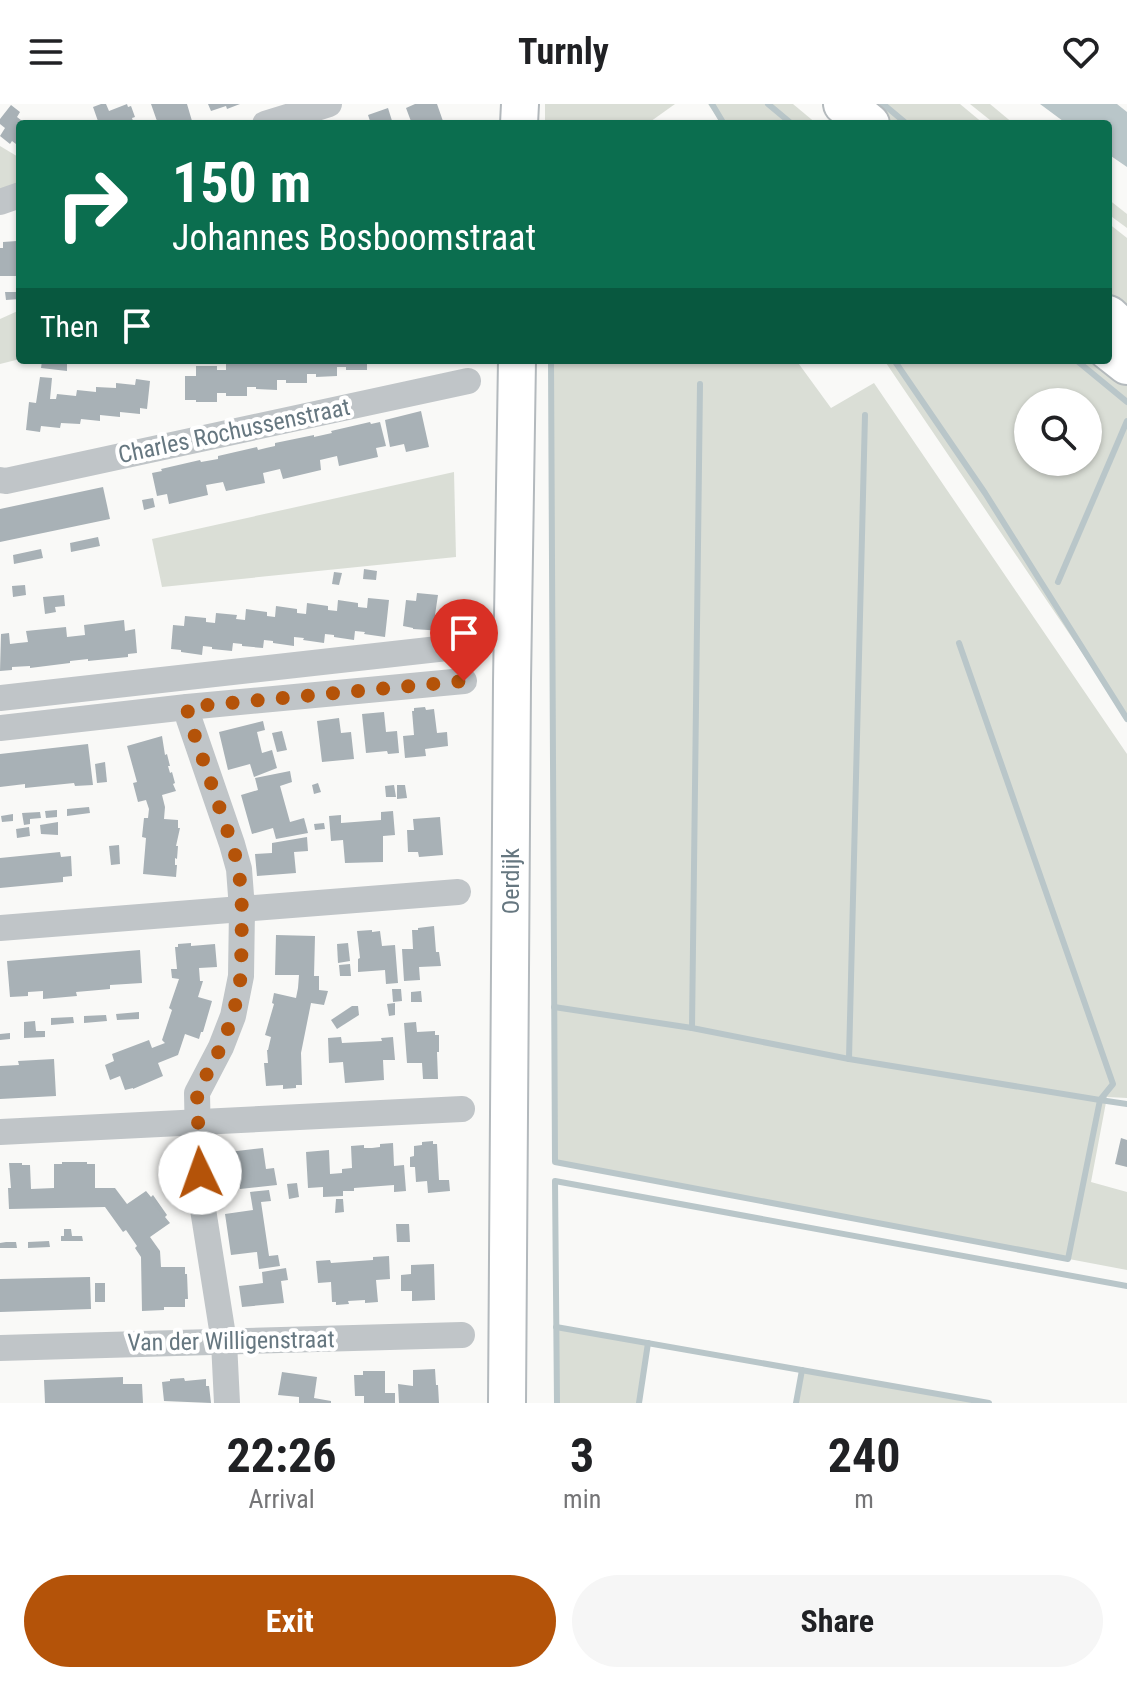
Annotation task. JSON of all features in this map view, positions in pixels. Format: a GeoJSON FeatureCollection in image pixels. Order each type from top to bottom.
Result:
{"type":"FeatureCollection","features":[{"type":"Feature","properties":{"kind":"main road"},"geometry":{"type":"LineString","coordinates":[[812,104],[832,120]]}},
{"type":"Feature","properties":{"kind":"main road"},"geometry":{"type":"LineString","coordinates":[[844,104],[864,120]]}},
{"type":"Feature","properties":{"kind":"main road"},"geometry":{"type":"LineString","coordinates":[[1112,320],[1127,333]]}},
{"type":"Feature","properties":{"kind":"street"},"geometry":{"type":"LineString","coordinates":[[278,120],[329,104]]}},
{"type":"Feature","properties":{"kind":"street","name":"Oerdijk"},"geometry":{"type":"LineString","coordinates":[[507,1403],[517,364]]}},
{"type":"Feature","properties":{"kind":"street","name":"Charles Rochussenstraat"},"geometry":{"type":"LineString","coordinates":[[0,480],[468,381]]}},
{"type":"Feature","properties":{"kind":"street"},"geometry":{"type":"LineString","coordinates":[[0,698],[465,646]]}},
{"type":"Feature","properties":{"kind":"street"},"geometry":{"type":"LineString","coordinates":[[163,680],[178,708],[189,719],[239,869],[241,976],[233,1016],[197,1093],[202,1203],[224,1342],[227,1403]]}},
{"type":"Feature","properties":{"kind":"street"},"geometry":{"type":"LineString","coordinates":[[0,728],[464,681]]}},
{"type":"Feature","properties":{"kind":"street"},"geometry":{"type":"LineString","coordinates":[[0,928],[458,892]]}},
{"type":"Feature","properties":{"kind":"street"},"geometry":{"type":"LineString","coordinates":[[0,1132],[462,1109]]}},
{"type":"Feature","properties":{"kind":"street","name":"Van der Willigenstraat"},"geometry":{"type":"LineString","coordinates":[[0,1348],[462,1335]]}},
{"type":"Feature","properties":{"kind":"shaded area"},"geometry":{"type":"Polygon","coordinates":[[[545,104],[675,104],[653,120],[545,120],[545,104]]]}},
{"type":"Feature","properties":{"kind":"shaded area"},"geometry":{"type":"Polygon","coordinates":[[[708,104],[793,104],[812,120],[719,120],[708,104]]]}},
{"type":"Feature","properties":{"kind":"shaded area"},"geometry":{"type":"Polygon","coordinates":[[[864,104],[960,104],[979,120],[883,120],[864,104]]]}},
{"type":"Feature","properties":{"kind":"shaded area"},"geometry":{"type":"Polygon","coordinates":[[[970,104],[990,104],[1009,120],[990,120],[970,104]]]}},
{"type":"Feature","properties":{"kind":"shaded area"},"geometry":{"type":"Polygon","coordinates":[[[1040,104],[1117,104],[1127,112],[1127,167],[1112,157],[1112,120],[1062,120],[1040,104]]]}},
{"type":"Feature","properties":{"kind":"shaded area"},"geometry":{"type":"Polygon","coordinates":[[[0,146],[16,156],[16,189],[0,195],[0,146]]]}},
{"type":"Feature","properties":{"kind":"shaded area"},"geometry":{"type":"Polygon","coordinates":[[[1112,202],[1127,214],[1127,228],[1112,217],[1112,202]]]}},
{"type":"Feature","properties":{"kind":"shaded area"},"geometry":{"type":"Polygon","coordinates":[[[1112,226],[1127,238],[1127,327],[1112,314],[1112,226]]]}},
{"type":"Feature","properties":{"kind":"shaded area"},"geometry":{"type":"Polygon","coordinates":[[[16,312],[16,360],[0,364],[0,319],[16,312]]]}},
{"type":"Feature","properties":{"kind":"shaded area"},"geometry":{"type":"Polygon","coordinates":[[[551,364],[799,364],[831,408],[874,383],[1127,754],[1127,1098],[1107,1097],[1091,1182],[1127,1192],[1127,1270],[555,1162],[551,364]]]}},
{"type":"Feature","properties":{"kind":"shaded area"},"geometry":{"type":"Polygon","coordinates":[[[887,364],[1110,364],[1127,377],[1127,719],[887,364]]]}},
{"type":"Feature","properties":{"kind":"shaded area"},"geometry":{"type":"Polygon","coordinates":[[[454,472],[456,557],[162,587],[152,539],[454,472]]]}},
{"type":"Feature","properties":{"kind":"shaded area"},"geometry":{"type":"Polygon","coordinates":[[[556,1327],[648,1343],[639,1403],[554,1403],[556,1327]]]}},
{"type":"Feature","properties":{"kind":"shaded area"},"geometry":{"type":"Polygon","coordinates":[[[802,1370],[989,1403],[796,1403],[802,1370]]]}},
{"type":"Feature","properties":{"kind":"building"},"geometry":{"type":"Polygon","coordinates":[[[106,104],[109,111],[127,104],[135,117],[133,120],[98,120],[93,107],[106,104]]]}},
{"type":"Feature","properties":{"kind":"building"},"geometry":{"type":"Polygon","coordinates":[[[151,104],[187,104],[192,120],[157,120],[151,104]]]}},
{"type":"Feature","properties":{"kind":"building"},"geometry":{"type":"Polygon","coordinates":[[[208,104],[240,104],[211,111],[208,104]]]}},
{"type":"Feature","properties":{"kind":"building"},"geometry":{"type":"Polygon","coordinates":[[[415,104],[437,104],[443,120],[410,120],[406,108],[415,104]]]}},
{"type":"Feature","properties":{"kind":"building"},"geometry":{"type":"Polygon","coordinates":[[[11,105],[20,112],[17,117],[21,120],[16,120],[16,144],[12,141],[10,144],[0,136],[5,128],[0,124],[0,119],[11,105]]]}},
{"type":"Feature","properties":{"kind":"building"},"geometry":{"type":"Polygon","coordinates":[[[388,108],[392,120],[370,120],[368,115],[388,108]]]}},
{"type":"Feature","properties":{"kind":"building"},"geometry":{"type":"Polygon","coordinates":[[[16,241],[16,276],[0,276],[0,248],[3,248],[3,242],[16,241]]]}},
{"type":"Feature","properties":{"kind":"building"},"geometry":{"type":"Polygon","coordinates":[[[5,292],[16,292],[16,299],[6,300],[5,292]]]}},
{"type":"Feature","properties":{"kind":"building"},"geometry":{"type":"Polygon","coordinates":[[[42,364],[67,364],[67,371],[41,368],[42,364]]]}},
{"type":"Feature","properties":{"kind":"building"},"geometry":{"type":"Polygon","coordinates":[[[226,364],[367,364],[367,370],[337,367],[337,376],[307,374],[307,383],[277,380],[277,390],[247,387],[247,396],[217,393],[217,402],[185,400],[185,376],[196,376],[196,366],[217,366],[217,370],[226,370],[226,364]]]}},
{"type":"Feature","properties":{"kind":"building"},"geometry":{"type":"Polygon","coordinates":[[[40,377],[52,378],[50,399],[56,399],[57,394],[76,396],[77,390],[96,392],[96,387],[116,388],[116,383],[135,385],[136,379],[150,381],[147,409],[140,408],[140,414],[120,412],[120,417],[100,415],[100,421],[81,419],[80,424],[61,423],[60,428],[41,426],[40,432],[26,430],[29,402],[36,403],[40,377]]]}},
{"type":"Feature","properties":{"kind":"building"},"geometry":{"type":"Polygon","coordinates":[[[421,411],[429,447],[406,452],[404,444],[390,447],[385,420],[421,411]]]}},
{"type":"Feature","properties":{"kind":"building"},"geometry":{"type":"Polygon","coordinates":[[[380,422],[386,446],[376,448],[378,457],[339,466],[337,456],[320,460],[321,470],[283,479],[280,469],[263,473],[265,483],[226,491],[223,482],[206,485],[208,495],[169,504],[167,494],[157,496],[152,473],[161,469],[218,459],[218,456],[257,447],[258,450],[275,446],[275,443],[314,437],[380,422]]]}},
{"type":"Feature","properties":{"kind":"building"},"geometry":{"type":"Polygon","coordinates":[[[103,487],[110,519],[0,542],[0,509],[103,487]]]}},
{"type":"Feature","properties":{"kind":"building"},"geometry":{"type":"Polygon","coordinates":[[[153,498],[155,507],[144,510],[142,500],[153,498]]]}},
{"type":"Feature","properties":{"kind":"building"},"geometry":{"type":"Polygon","coordinates":[[[98,537],[100,546],[71,552],[70,543],[98,537]]]}},
{"type":"Feature","properties":{"kind":"building"},"geometry":{"type":"Polygon","coordinates":[[[41,549],[43,558],[14,564],[13,555],[41,549]]]}},
{"type":"Feature","properties":{"kind":"building"},"geometry":{"type":"Polygon","coordinates":[[[364,569],[377,571],[376,580],[363,579],[364,569]]]}},
{"type":"Feature","properties":{"kind":"building"},"geometry":{"type":"Polygon","coordinates":[[[334,572],[342,573],[339,585],[332,584],[334,572]]]}},
{"type":"Feature","properties":{"kind":"building"},"geometry":{"type":"Polygon","coordinates":[[[25,585],[26,595],[13,597],[12,586],[25,585]]]}},
{"type":"Feature","properties":{"kind":"building"},"geometry":{"type":"Polygon","coordinates":[[[417,593],[438,595],[435,615],[445,616],[443,631],[403,626],[406,600],[416,601],[417,593]]]}},
{"type":"Feature","properties":{"kind":"building"},"geometry":{"type":"Polygon","coordinates":[[[64,595],[65,606],[55,607],[56,612],[45,614],[43,597],[64,595]]]}},
{"type":"Feature","properties":{"kind":"building"},"geometry":{"type":"Polygon","coordinates":[[[368,598],[389,600],[385,637],[355,631],[354,640],[325,634],[324,643],[294,637],[294,646],[264,640],[263,648],[233,643],[232,651],[203,646],[202,655],[171,649],[173,625],[184,626],[185,616],[206,618],[206,622],[215,623],[216,613],[237,615],[236,619],[245,620],[246,609],[267,612],[267,616],[275,617],[276,606],[297,609],[297,613],[306,614],[307,603],[328,606],[328,610],[337,611],[338,600],[358,603],[358,607],[367,608],[368,598]]]}},
{"type":"Feature","properties":{"kind":"building"},"geometry":{"type":"Polygon","coordinates":[[[124,620],[125,631],[135,629],[137,653],[128,654],[128,657],[70,661],[30,668],[12,667],[12,670],[0,671],[1,634],[9,633],[10,644],[28,642],[26,631],[66,627],[67,637],[85,635],[84,625],[124,620]]]}},
{"type":"Feature","properties":{"kind":"building"},"geometry":{"type":"Polygon","coordinates":[[[425,707],[426,710],[434,709],[437,733],[447,732],[448,746],[425,749],[426,756],[405,758],[403,736],[414,735],[412,711],[425,707]]]}},
{"type":"Feature","properties":{"kind":"building"},"geometry":{"type":"Polygon","coordinates":[[[384,712],[386,732],[397,731],[399,753],[366,753],[362,714],[384,712]]]}},
{"type":"Feature","properties":{"kind":"building"},"geometry":{"type":"Polygon","coordinates":[[[339,718],[341,733],[351,732],[354,759],[322,762],[317,721],[339,718]]]}},
{"type":"Feature","properties":{"kind":"building"},"geometry":{"type":"Polygon","coordinates":[[[263,721],[265,730],[257,732],[262,753],[272,750],[277,768],[254,777],[250,764],[228,770],[219,732],[263,721]]]}},
{"type":"Feature","properties":{"kind":"building"},"geometry":{"type":"Polygon","coordinates":[[[282,731],[287,750],[277,752],[272,733],[282,731]]]}},
{"type":"Feature","properties":{"kind":"building"},"geometry":{"type":"Polygon","coordinates":[[[162,736],[176,791],[162,795],[164,819],[178,820],[180,828],[175,858],[176,877],[143,874],[146,838],[142,837],[144,818],[148,818],[149,809],[146,800],[138,802],[133,783],[137,782],[127,746],[162,736]]]}},
{"type":"Feature","properties":{"kind":"building"},"geometry":{"type":"Polygon","coordinates":[[[88,744],[93,785],[75,786],[74,783],[25,788],[25,784],[0,787],[0,754],[88,744]]]}},
{"type":"Feature","properties":{"kind":"building"},"geometry":{"type":"Polygon","coordinates":[[[105,762],[107,782],[97,783],[95,764],[105,762]]]}},
{"type":"Feature","properties":{"kind":"building"},"geometry":{"type":"Polygon","coordinates":[[[290,771],[292,782],[280,786],[290,822],[304,818],[308,833],[276,839],[273,828],[252,834],[241,795],[258,790],[255,778],[290,771]]]}},
{"type":"Feature","properties":{"kind":"building"},"geometry":{"type":"Polygon","coordinates":[[[318,783],[321,792],[314,794],[312,785],[318,783]]]}},
{"type":"Feature","properties":{"kind":"building"},"geometry":{"type":"Polygon","coordinates":[[[394,785],[396,797],[386,797],[385,786],[394,785]]]}},
{"type":"Feature","properties":{"kind":"building"},"geometry":{"type":"Polygon","coordinates":[[[397,785],[405,785],[407,798],[397,799],[397,785]]]}},
{"type":"Feature","properties":{"kind":"building"},"geometry":{"type":"Polygon","coordinates":[[[89,807],[90,813],[67,816],[67,809],[89,807]]]}},
{"type":"Feature","properties":{"kind":"building"},"geometry":{"type":"Polygon","coordinates":[[[57,810],[57,817],[46,818],[45,811],[57,810]]]}},
{"type":"Feature","properties":{"kind":"building"},"geometry":{"type":"Polygon","coordinates":[[[393,811],[395,835],[383,836],[383,862],[345,863],[343,840],[331,841],[329,816],[341,815],[341,823],[381,820],[381,812],[393,811]]]}},
{"type":"Feature","properties":{"kind":"building"},"geometry":{"type":"Polygon","coordinates":[[[40,812],[41,818],[30,819],[30,824],[24,825],[22,813],[40,812]]]}},
{"type":"Feature","properties":{"kind":"building"},"geometry":{"type":"Polygon","coordinates":[[[13,814],[13,821],[2,822],[1,816],[13,814]]]}},
{"type":"Feature","properties":{"kind":"building"},"geometry":{"type":"Polygon","coordinates":[[[440,817],[443,855],[419,857],[418,852],[408,852],[407,830],[414,830],[413,819],[440,817]]]}},
{"type":"Feature","properties":{"kind":"building"},"geometry":{"type":"Polygon","coordinates":[[[58,822],[58,835],[41,834],[40,825],[58,822]]]}},
{"type":"Feature","properties":{"kind":"building"},"geometry":{"type":"Polygon","coordinates":[[[324,823],[325,829],[315,830],[314,824],[324,823]]]}},
{"type":"Feature","properties":{"kind":"building"},"geometry":{"type":"Polygon","coordinates":[[[29,827],[30,836],[17,838],[16,829],[29,827]]]}},
{"type":"Feature","properties":{"kind":"building"},"geometry":{"type":"Polygon","coordinates":[[[307,837],[308,851],[294,852],[296,873],[257,876],[255,854],[272,853],[272,843],[307,837]]]}},
{"type":"Feature","properties":{"kind":"building"},"geometry":{"type":"Polygon","coordinates":[[[119,845],[120,864],[111,865],[109,846],[119,845]]]}},
{"type":"Feature","properties":{"kind":"building"},"geometry":{"type":"Polygon","coordinates":[[[60,852],[61,857],[71,856],[72,876],[63,877],[63,882],[0,888],[0,858],[60,852]]]}},
{"type":"Feature","properties":{"kind":"building"},"geometry":{"type":"Polygon","coordinates":[[[434,926],[436,952],[439,952],[441,966],[419,967],[420,980],[404,981],[402,949],[413,949],[412,930],[434,926]]]}},
{"type":"Feature","properties":{"kind":"building"},"geometry":{"type":"Polygon","coordinates":[[[357,931],[380,931],[382,946],[395,945],[398,983],[386,984],[385,970],[358,972],[357,931]]]}},
{"type":"Feature","properties":{"kind":"building"},"geometry":{"type":"Polygon","coordinates":[[[276,935],[315,936],[314,976],[319,976],[319,990],[328,991],[324,1005],[311,1003],[301,1053],[302,1085],[296,1085],[296,1088],[266,1086],[264,1063],[268,1063],[267,1050],[271,1037],[265,1035],[274,993],[296,998],[299,975],[275,975],[276,935]]]}},
{"type":"Feature","properties":{"kind":"building"},"geometry":{"type":"Polygon","coordinates":[[[191,943],[191,946],[215,944],[217,967],[199,968],[200,981],[203,981],[198,997],[212,1001],[203,1032],[199,1039],[185,1034],[178,1055],[158,1063],[163,1076],[125,1090],[120,1076],[110,1080],[105,1065],[114,1061],[112,1054],[149,1040],[152,1048],[165,1043],[162,1040],[172,1010],[169,1008],[179,979],[172,978],[171,969],[177,969],[175,947],[191,943]]]}},
{"type":"Feature","properties":{"kind":"building"},"geometry":{"type":"Polygon","coordinates":[[[348,943],[350,961],[338,963],[337,944],[348,943]]]}},
{"type":"Feature","properties":{"kind":"building"},"geometry":{"type":"Polygon","coordinates":[[[140,950],[142,983],[110,985],[110,989],[76,992],[77,996],[43,999],[43,991],[10,997],[7,961],[140,950]]]}},
{"type":"Feature","properties":{"kind":"building"},"geometry":{"type":"Polygon","coordinates":[[[350,964],[351,976],[340,976],[339,965],[350,964]]]}},
{"type":"Feature","properties":{"kind":"building"},"geometry":{"type":"Polygon","coordinates":[[[392,989],[401,989],[402,1001],[393,1002],[392,989]]]}},
{"type":"Feature","properties":{"kind":"building"},"geometry":{"type":"Polygon","coordinates":[[[421,991],[422,1002],[411,1002],[411,992],[421,991]]]}},
{"type":"Feature","properties":{"kind":"building"},"geometry":{"type":"Polygon","coordinates":[[[395,1003],[395,1015],[389,1016],[387,1004],[395,1003]]]}},
{"type":"Feature","properties":{"kind":"building"},"geometry":{"type":"Polygon","coordinates":[[[352,1006],[358,1006],[359,1015],[337,1029],[331,1020],[352,1006]]]}},
{"type":"Feature","properties":{"kind":"building"},"geometry":{"type":"Polygon","coordinates":[[[139,1012],[139,1019],[117,1020],[116,1014],[139,1012]]]}},
{"type":"Feature","properties":{"kind":"building"},"geometry":{"type":"Polygon","coordinates":[[[106,1015],[107,1021],[84,1023],[84,1016],[106,1015]]]}},
{"type":"Feature","properties":{"kind":"building"},"geometry":{"type":"Polygon","coordinates":[[[73,1017],[74,1023],[51,1025],[51,1018],[73,1017]]]}},
{"type":"Feature","properties":{"kind":"building"},"geometry":{"type":"Polygon","coordinates":[[[35,1021],[36,1031],[45,1031],[45,1037],[24,1038],[24,1022],[35,1021]]]}},
{"type":"Feature","properties":{"kind":"building"},"geometry":{"type":"Polygon","coordinates":[[[416,1022],[417,1032],[435,1031],[435,1035],[439,1035],[438,1079],[423,1079],[422,1063],[407,1063],[404,1023],[416,1022]]]}},
{"type":"Feature","properties":{"kind":"building"},"geometry":{"type":"Polygon","coordinates":[[[10,1033],[10,1039],[0,1040],[0,1034],[10,1033]]]}},
{"type":"Feature","properties":{"kind":"building"},"geometry":{"type":"Polygon","coordinates":[[[341,1037],[342,1043],[382,1041],[381,1038],[393,1037],[395,1060],[383,1060],[384,1080],[345,1083],[343,1062],[329,1063],[328,1038],[341,1037]]]}},
{"type":"Feature","properties":{"kind":"building"},"geometry":{"type":"Polygon","coordinates":[[[54,1059],[56,1096],[0,1099],[0,1066],[19,1065],[18,1061],[54,1059]]]}},
{"type":"Feature","properties":{"kind":"building"},"geometry":{"type":"Polygon","coordinates":[[[1121,1138],[1127,1140],[1127,1167],[1115,1164],[1121,1138]]]}},
{"type":"Feature","properties":{"kind":"building"},"geometry":{"type":"Polygon","coordinates":[[[433,1141],[437,1144],[439,1180],[449,1180],[450,1191],[428,1193],[427,1181],[416,1182],[415,1167],[410,1167],[414,1146],[433,1141]]]}},
{"type":"Feature","properties":{"kind":"building"},"geometry":{"type":"Polygon","coordinates":[[[393,1143],[394,1166],[404,1165],[406,1191],[394,1192],[394,1185],[354,1188],[354,1191],[343,1191],[343,1196],[323,1197],[323,1187],[308,1188],[306,1152],[329,1150],[330,1174],[342,1173],[342,1169],[352,1168],[351,1146],[372,1148],[393,1143]]]}},
{"type":"Feature","properties":{"kind":"building"},"geometry":{"type":"Polygon","coordinates":[[[263,1148],[266,1169],[274,1168],[277,1185],[240,1189],[238,1173],[223,1175],[220,1153],[263,1148]]]}},
{"type":"Feature","properties":{"kind":"building"},"geometry":{"type":"Polygon","coordinates":[[[9,1163],[30,1165],[31,1189],[54,1188],[54,1164],[95,1164],[95,1188],[115,1188],[127,1204],[146,1191],[151,1197],[153,1195],[170,1223],[150,1237],[160,1251],[161,1267],[185,1267],[188,1299],[185,1299],[185,1307],[142,1311],[141,1257],[126,1230],[123,1232],[105,1207],[9,1209],[9,1163]]]}},
{"type":"Feature","properties":{"kind":"building"},"geometry":{"type":"Polygon","coordinates":[[[297,1183],[299,1197],[289,1199],[287,1184],[297,1183]]]}},
{"type":"Feature","properties":{"kind":"building"},"geometry":{"type":"Polygon","coordinates":[[[269,1190],[271,1201],[261,1202],[269,1256],[278,1255],[280,1266],[259,1269],[257,1252],[231,1255],[225,1214],[253,1210],[250,1192],[269,1190]]]}},
{"type":"Feature","properties":{"kind":"building"},"geometry":{"type":"Polygon","coordinates":[[[336,1199],[343,1199],[344,1212],[335,1213],[336,1199]]]}},
{"type":"Feature","properties":{"kind":"building"},"geometry":{"type":"Polygon","coordinates":[[[396,1224],[409,1224],[410,1242],[397,1242],[396,1224]]]}},
{"type":"Feature","properties":{"kind":"building"},"geometry":{"type":"Polygon","coordinates":[[[64,1229],[71,1229],[72,1236],[82,1236],[83,1241],[61,1241],[64,1229]]]}},
{"type":"Feature","properties":{"kind":"building"},"geometry":{"type":"Polygon","coordinates":[[[49,1241],[50,1247],[28,1248],[28,1242],[49,1241]]]}},
{"type":"Feature","properties":{"kind":"building"},"geometry":{"type":"Polygon","coordinates":[[[16,1242],[17,1248],[0,1248],[0,1243],[16,1242]]]}},
{"type":"Feature","properties":{"kind":"building"},"geometry":{"type":"Polygon","coordinates":[[[389,1256],[390,1279],[376,1280],[378,1302],[348,1301],[349,1304],[336,1305],[332,1302],[331,1282],[318,1283],[316,1261],[330,1260],[331,1263],[389,1256]]]}},
{"type":"Feature","properties":{"kind":"building"},"geometry":{"type":"Polygon","coordinates":[[[434,1264],[435,1300],[412,1301],[412,1291],[401,1291],[401,1275],[411,1274],[411,1265],[434,1264]]]}},
{"type":"Feature","properties":{"kind":"building"},"geometry":{"type":"Polygon","coordinates":[[[286,1268],[288,1280],[281,1281],[284,1303],[242,1307],[239,1286],[263,1283],[262,1272],[286,1268]]]}},
{"type":"Feature","properties":{"kind":"building"},"geometry":{"type":"Polygon","coordinates":[[[90,1277],[91,1309],[0,1312],[0,1279],[90,1277]]]}},
{"type":"Feature","properties":{"kind":"building"},"geometry":{"type":"Polygon","coordinates":[[[95,1283],[105,1283],[105,1302],[95,1302],[95,1283]]]}},
{"type":"Feature","properties":{"kind":"building"},"geometry":{"type":"Polygon","coordinates":[[[435,1369],[439,1403],[399,1403],[398,1384],[413,1386],[413,1370],[435,1369]]]}},
{"type":"Feature","properties":{"kind":"building"},"geometry":{"type":"Polygon","coordinates":[[[363,1371],[385,1371],[385,1393],[395,1393],[395,1403],[364,1403],[364,1396],[355,1396],[354,1375],[363,1375],[363,1371]]]}},
{"type":"Feature","properties":{"kind":"building"},"geometry":{"type":"Polygon","coordinates":[[[282,1372],[317,1377],[314,1398],[331,1403],[299,1403],[299,1397],[278,1395],[282,1372]]]}},
{"type":"Feature","properties":{"kind":"building"},"geometry":{"type":"Polygon","coordinates":[[[123,1377],[123,1384],[142,1384],[143,1403],[45,1403],[44,1380],[123,1377]]]}},
{"type":"Feature","properties":{"kind":"building"},"geometry":{"type":"Polygon","coordinates":[[[184,1378],[185,1381],[206,1379],[211,1403],[164,1401],[162,1382],[184,1378]]]}},
{"type":"Feature","properties":{"kind":"waterway"},"geometry":{"type":"LineString","coordinates":[[712,104],[722,120]]}},
{"type":"Feature","properties":{"kind":"waterway"},"geometry":{"type":"LineString","coordinates":[[768,104],[787,120]]}},
{"type":"Feature","properties":{"kind":"waterway"},"geometry":{"type":"LineString","coordinates":[[883,104],[902,120]]}},
{"type":"Feature","properties":{"kind":"waterway"},"geometry":{"type":"LineString","coordinates":[[551,364],[555,1162],[1068,1259],[1100,1100],[1127,1104]]}},
{"type":"Feature","properties":{"kind":"waterway"},"geometry":{"type":"LineString","coordinates":[[897,364],[985,493],[1127,719]]}},
{"type":"Feature","properties":{"kind":"waterway"},"geometry":{"type":"LineString","coordinates":[[1081,364],[1127,402]]}},
{"type":"Feature","properties":{"kind":"waterway"},"geometry":{"type":"LineString","coordinates":[[692,1028],[700,384]]}},
{"type":"Feature","properties":{"kind":"waterway"},"geometry":{"type":"LineString","coordinates":[[849,1059],[865,415]]}},
{"type":"Feature","properties":{"kind":"waterway"},"geometry":{"type":"LineString","coordinates":[[1058,582],[1127,421]]}},
{"type":"Feature","properties":{"kind":"waterway"},"geometry":{"type":"LineString","coordinates":[[554,1007],[692,1028],[849,1059],[1100,1100],[1113,1084],[959,643]]}},
{"type":"Feature","properties":{"kind":"waterway"},"geometry":{"type":"LineString","coordinates":[[557,1403],[555,1181],[1127,1286]]}},
{"type":"Feature","properties":{"kind":"waterway"},"geometry":{"type":"LineString","coordinates":[[556,1327],[989,1403]]}},
{"type":"Feature","properties":{"kind":"waterway"},"geometry":{"type":"LineString","coordinates":[[639,1403],[648,1343]]}},
{"type":"Feature","properties":{"kind":"waterway"},"geometry":{"type":"LineString","coordinates":[[796,1403],[802,1370]]}},
{"type":"Feature","properties":{"kind":"route"},"geometry":{"type":"LineString","coordinates":[[200,1173],[197,1093],[233,1016],[241,976],[242,909],[239,869],[187,707],[464,681]]}}]}
